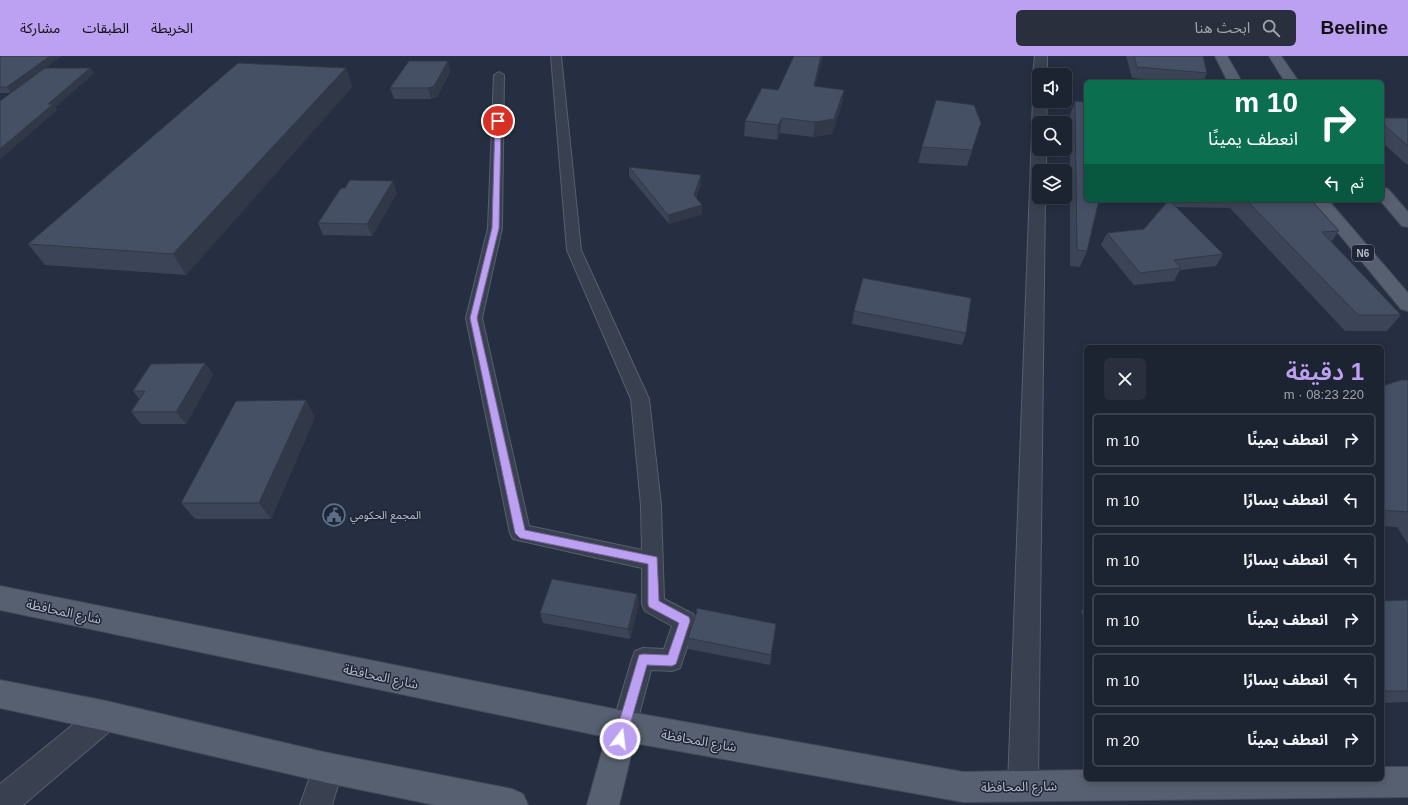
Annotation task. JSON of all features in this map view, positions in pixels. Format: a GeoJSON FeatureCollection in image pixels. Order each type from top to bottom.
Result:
{"type":"FeatureCollection","features":[{"type":"Feature","properties":{"kind":"main road"},"geometry":{"type":"LineString","coordinates":[[1221,56],[1234,80]]}},
{"type":"Feature","properties":{"kind":"main road"},"geometry":{"type":"LineString","coordinates":[[1277,56],[1291,80]]}},
{"type":"Feature","properties":{"kind":"main road"},"geometry":{"type":"LineString","coordinates":[[1384,194],[1408,222]]}},
{"type":"Feature","properties":{"kind":"main road","name":"N6"},"geometry":{"type":"LineString","coordinates":[[1321,202],[1408,305]]}},
{"type":"Feature","properties":{"kind":"main road","name":"شارع المحافظة"},"geometry":{"type":"LineString","coordinates":[[0,598],[624,726],[963,787],[1408,782]]}},
{"type":"Feature","properties":{"kind":"main road"},"geometry":{"type":"LineString","coordinates":[[0,694],[106,716],[328,768],[512,805]]}},
{"type":"Feature","properties":{"kind":"main road"},"geometry":{"type":"LineString","coordinates":[[603,805],[624,726]]}},
{"type":"Feature","properties":{"kind":"street"},"geometry":{"type":"LineString","coordinates":[[1040,68],[1041,56]]}},
{"type":"Feature","properties":{"kind":"street"},"geometry":{"type":"LineString","coordinates":[[1023,786],[1038,156]]}},
{"type":"Feature","properties":{"kind":"street"},"geometry":{"type":"LineString","coordinates":[[0,804],[106,716]]}},
{"type":"Feature","properties":{"kind":"street"},"geometry":{"type":"LineString","coordinates":[[316,805],[328,768]]}},
{"type":"Feature","properties":{"kind":"lane"},"geometry":{"type":"LineString","coordinates":[[556,56],[574,250],[640,399],[652,505],[653,604],[685,621],[672,660],[643,659],[624,726]]}},
{"type":"Feature","properties":{"kind":"lane"},"geometry":{"type":"LineString","coordinates":[[499,75],[495,228],[474,318],[520,533],[653,561]]}},
{"type":"Feature","properties":{"kind":"building"},"geometry":{"type":"Polygon","coordinates":[[[0,56],[50,56],[7,87],[0,87],[0,56]]]}},
{"type":"Feature","properties":{"kind":"building"},"geometry":{"type":"Polygon","coordinates":[[[794,56],[821,56],[814,86],[844,90],[834,119],[815,122],[782,118],[778,125],[745,121],[762,88],[778,90],[794,56]]]}},
{"type":"Feature","properties":{"kind":"building"},"geometry":{"type":"Polygon","coordinates":[[[1134,56],[1203,56],[1207,73],[1137,67],[1134,56]]]}},
{"type":"Feature","properties":{"kind":"building"},"geometry":{"type":"Polygon","coordinates":[[[409,61],[448,61],[434,86],[428,88],[390,88],[409,61]]]}},
{"type":"Feature","properties":{"kind":"building"},"geometry":{"type":"Polygon","coordinates":[[[238,63],[346,68],[173,254],[28,244],[238,63]]]}},
{"type":"Feature","properties":{"kind":"building"},"geometry":{"type":"Polygon","coordinates":[[[45,68],[90,68],[48,104],[53,104],[0,149],[0,101],[45,68]]]}},
{"type":"Feature","properties":{"kind":"building"},"geometry":{"type":"Polygon","coordinates":[[[936,100],[974,105],[981,123],[972,150],[922,147],[936,100]]]}},
{"type":"Feature","properties":{"kind":"building"},"geometry":{"type":"Polygon","coordinates":[[[1075,101],[1084,102],[1084,202],[1099,202],[1087,251],[1077,250],[1075,101]]]}},
{"type":"Feature","properties":{"kind":"building"},"geometry":{"type":"Polygon","coordinates":[[[1384,118],[1408,118],[1408,146],[1384,125],[1384,118]]]}},
{"type":"Feature","properties":{"kind":"building"},"geometry":{"type":"Polygon","coordinates":[[[629,167],[701,175],[694,195],[702,205],[668,215],[629,167]]]}},
{"type":"Feature","properties":{"kind":"building"},"geometry":{"type":"Polygon","coordinates":[[[350,180],[393,181],[367,224],[318,223],[341,188],[345,188],[350,180]]]}},
{"type":"Feature","properties":{"kind":"building"},"geometry":{"type":"Polygon","coordinates":[[[1167,202],[1171,202],[1223,254],[1174,260],[1181,268],[1140,273],[1107,233],[1144,229],[1167,202]]]}},
{"type":"Feature","properties":{"kind":"building"},"geometry":{"type":"Polygon","coordinates":[[[1248,202],[1313,202],[1339,231],[1322,232],[1401,315],[1358,315],[1248,202]]]}},
{"type":"Feature","properties":{"kind":"building"},"geometry":{"type":"Polygon","coordinates":[[[863,278],[971,298],[966,333],[854,311],[863,278]]]}},
{"type":"Feature","properties":{"kind":"building"},"geometry":{"type":"Polygon","coordinates":[[[205,363],[176,412],[131,412],[145,391],[133,391],[151,364],[205,363]]]}},
{"type":"Feature","properties":{"kind":"building"},"geometry":{"type":"Polygon","coordinates":[[[1401,380],[1408,380],[1408,512],[1384,510],[1384,385],[1401,380]]]}},
{"type":"Feature","properties":{"kind":"building"},"geometry":{"type":"Polygon","coordinates":[[[306,400],[259,503],[181,503],[236,401],[306,400]]]}},
{"type":"Feature","properties":{"kind":"building"},"geometry":{"type":"Polygon","coordinates":[[[552,579],[637,594],[628,629],[540,613],[552,579]]]}},
{"type":"Feature","properties":{"kind":"building"},"geometry":{"type":"Polygon","coordinates":[[[1408,600],[1408,691],[1384,691],[1384,601],[1408,600]]]}},
{"type":"Feature","properties":{"kind":"building"},"geometry":{"type":"Polygon","coordinates":[[[696,608],[776,624],[771,655],[688,638],[697,611],[696,608]]]}},
{"type":"Feature","properties":{"kind":"place","name":"المجمع الحكومي"},"geometry":{"type":"Point","coordinates":[334,515]}},
{"type":"Feature","properties":{"kind":"route"},"geometry":{"type":"LineString","coordinates":[[498,121],[495,228],[474,318],[520,533],[653,561],[653,604],[685,621],[672,660],[643,659],[620,739]]}}]}
